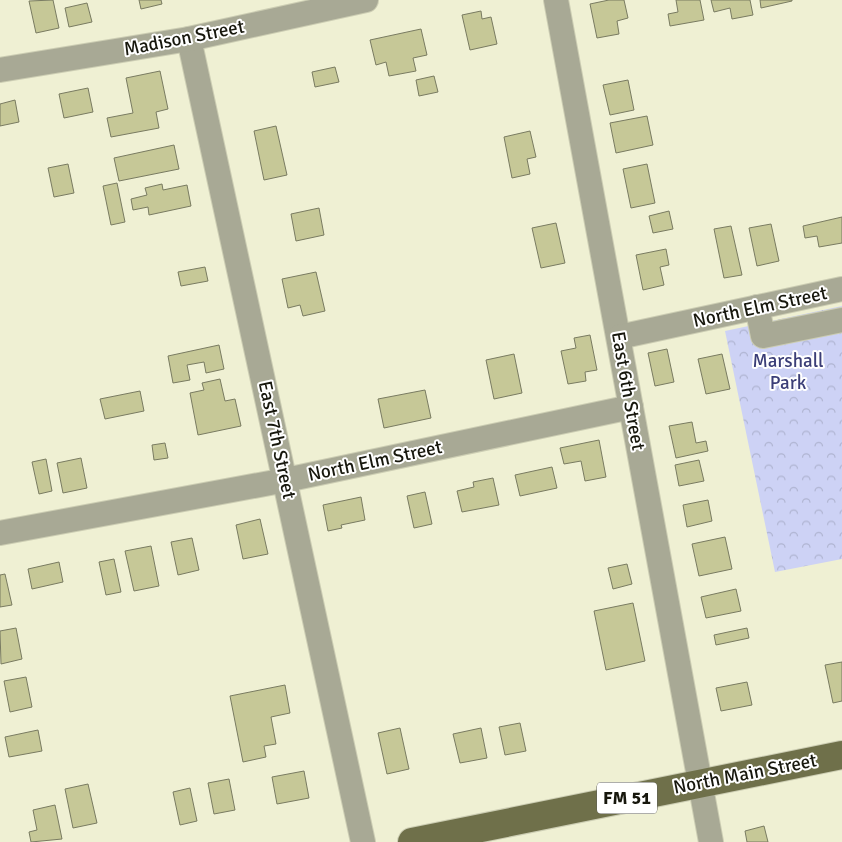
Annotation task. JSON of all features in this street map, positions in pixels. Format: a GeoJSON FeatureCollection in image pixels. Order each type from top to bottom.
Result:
{"type":"FeatureCollection","features":[{"type":"Feature","properties":{"kind":"main road","name":"North Main Street"},"geometry":{"type":"LineString","coordinates":[[412,842],[842,755]]}},
{"type":"Feature","properties":{"kind":"street","name":"Madison Street"},"geometry":{"type":"LineString","coordinates":[[0,70],[189,39],[366,0]]}},
{"type":"Feature","properties":{"kind":"street","name":"East 6th Street"},"geometry":{"type":"LineString","coordinates":[[556,0],[619,337],[698,783],[711,842]]}},
{"type":"Feature","properties":{"kind":"street","name":"East 7th Street"},"geometry":{"type":"LineString","coordinates":[[189,39],[363,842]]}},
{"type":"Feature","properties":{"kind":"street","name":"North Elm Street"},"geometry":{"type":"LineString","coordinates":[[619,337],[842,289]]}},
{"type":"Feature","properties":{"kind":"street"},"geometry":{"type":"LineString","coordinates":[[757,307],[763,336],[842,320]]}},
{"type":"Feature","properties":{"kind":"street","name":"North Elm Street"},"geometry":{"type":"LineString","coordinates":[[0,533],[286,480],[631,407]]}},
{"type":"Feature","properties":{"kind":"green space","name":"Marshall Park"},"geometry":{"type":"Polygon","coordinates":[[[842,306],[842,559],[775,572],[725,331],[842,306]]]}},
{"type":"Feature","properties":{"kind":"building"},"geometry":{"type":"Polygon","coordinates":[[[53,0],[59,28],[36,33],[29,1],[53,0]]]}},
{"type":"Feature","properties":{"kind":"building"},"geometry":{"type":"Polygon","coordinates":[[[139,0],[161,0],[162,4],[141,9],[139,0]]]}},
{"type":"Feature","properties":{"kind":"building"},"geometry":{"type":"Polygon","coordinates":[[[609,0],[624,0],[628,18],[617,21],[619,34],[597,38],[590,4],[609,0]]]}},
{"type":"Feature","properties":{"kind":"building"},"geometry":{"type":"Polygon","coordinates":[[[676,0],[700,0],[704,20],[670,26],[668,14],[678,12],[676,0]]]}},
{"type":"Feature","properties":{"kind":"building"},"geometry":{"type":"Polygon","coordinates":[[[711,0],[750,0],[753,15],[732,19],[730,8],[714,12],[711,0]]]}},
{"type":"Feature","properties":{"kind":"building"},"geometry":{"type":"Polygon","coordinates":[[[760,0],[792,0],[792,1],[761,8],[760,0]]]}},
{"type":"Feature","properties":{"kind":"building"},"geometry":{"type":"Polygon","coordinates":[[[87,3],[92,22],[69,27],[65,8],[87,3]]]}},
{"type":"Feature","properties":{"kind":"building"},"geometry":{"type":"Polygon","coordinates":[[[481,11],[482,19],[491,17],[497,44],[470,50],[462,15],[481,11]]]}},
{"type":"Feature","properties":{"kind":"building"},"geometry":{"type":"Polygon","coordinates":[[[421,29],[427,55],[413,58],[416,71],[389,76],[386,62],[376,65],[370,40],[421,29]]]}},
{"type":"Feature","properties":{"kind":"building"},"geometry":{"type":"Polygon","coordinates":[[[335,67],[339,82],[315,87],[312,72],[335,67]]]}},
{"type":"Feature","properties":{"kind":"building"},"geometry":{"type":"Polygon","coordinates":[[[160,71],[168,109],[156,112],[159,128],[111,137],[107,118],[133,113],[126,78],[160,71]]]}},
{"type":"Feature","properties":{"kind":"building"},"geometry":{"type":"Polygon","coordinates":[[[434,76],[438,92],[419,96],[416,80],[434,76]]]}},
{"type":"Feature","properties":{"kind":"building"},"geometry":{"type":"Polygon","coordinates":[[[628,80],[634,110],[610,115],[603,85],[628,80]]]}},
{"type":"Feature","properties":{"kind":"building"},"geometry":{"type":"Polygon","coordinates":[[[88,88],[93,112],[64,118],[59,94],[88,88]]]}},
{"type":"Feature","properties":{"kind":"building"},"geometry":{"type":"Polygon","coordinates":[[[15,100],[19,122],[0,126],[0,104],[15,100]]]}},
{"type":"Feature","properties":{"kind":"building"},"geometry":{"type":"Polygon","coordinates":[[[647,116],[653,145],[616,153],[610,123],[647,116]]]}},
{"type":"Feature","properties":{"kind":"building"},"geometry":{"type":"Polygon","coordinates":[[[276,126],[287,175],[264,180],[254,131],[276,126]]]}},
{"type":"Feature","properties":{"kind":"building"},"geometry":{"type":"Polygon","coordinates":[[[530,131],[536,157],[527,159],[530,174],[512,178],[504,137],[530,131]]]}},
{"type":"Feature","properties":{"kind":"building"},"geometry":{"type":"Polygon","coordinates":[[[174,145],[179,169],[119,181],[114,158],[174,145]]]}},
{"type":"Feature","properties":{"kind":"building"},"geometry":{"type":"Polygon","coordinates":[[[68,164],[74,193],[54,197],[48,168],[68,164]]]}},
{"type":"Feature","properties":{"kind":"building"},"geometry":{"type":"Polygon","coordinates":[[[647,164],[655,203],[631,208],[623,169],[647,164]]]}},
{"type":"Feature","properties":{"kind":"building"},"geometry":{"type":"Polygon","coordinates":[[[117,183],[125,222],[111,225],[103,186],[117,183]]]}},
{"type":"Feature","properties":{"kind":"building"},"geometry":{"type":"Polygon","coordinates":[[[162,184],[163,190],[187,185],[191,206],[149,215],[148,207],[133,210],[131,199],[147,195],[145,188],[162,184]]]}},
{"type":"Feature","properties":{"kind":"building"},"geometry":{"type":"Polygon","coordinates":[[[319,208],[324,235],[296,241],[291,214],[319,208]]]}},
{"type":"Feature","properties":{"kind":"building"},"geometry":{"type":"Polygon","coordinates":[[[669,211],[673,229],[653,233],[649,216],[669,211]]]}},
{"type":"Feature","properties":{"kind":"building"},"geometry":{"type":"Polygon","coordinates":[[[842,217],[842,243],[819,247],[817,236],[805,238],[803,226],[842,217]]]}},
{"type":"Feature","properties":{"kind":"building"},"geometry":{"type":"Polygon","coordinates":[[[556,223],[565,263],[541,268],[532,228],[556,223]]]}},
{"type":"Feature","properties":{"kind":"building"},"geometry":{"type":"Polygon","coordinates":[[[771,224],[779,261],[757,266],[749,228],[771,224]]]}},
{"type":"Feature","properties":{"kind":"building"},"geometry":{"type":"Polygon","coordinates":[[[731,226],[742,275],[724,278],[714,229],[731,226]]]}},
{"type":"Feature","properties":{"kind":"building"},"geometry":{"type":"Polygon","coordinates":[[[666,249],[669,265],[660,267],[664,285],[643,290],[636,255],[666,249]]]}},
{"type":"Feature","properties":{"kind":"building"},"geometry":{"type":"Polygon","coordinates":[[[205,267],[208,281],[181,286],[178,272],[205,267]]]}},
{"type":"Feature","properties":{"kind":"building"},"geometry":{"type":"Polygon","coordinates":[[[316,272],[325,311],[303,316],[300,305],[288,308],[282,279],[316,272]]]}},
{"type":"Feature","properties":{"kind":"building"},"geometry":{"type":"Polygon","coordinates":[[[590,335],[597,370],[585,372],[586,381],[568,384],[561,351],[576,348],[574,338],[590,335]]]}},
{"type":"Feature","properties":{"kind":"building"},"geometry":{"type":"Polygon","coordinates":[[[219,345],[224,369],[206,373],[204,362],[187,365],[190,380],[173,383],[168,356],[219,345]]]}},
{"type":"Feature","properties":{"kind":"building"},"geometry":{"type":"Polygon","coordinates":[[[667,349],[674,382],[655,386],[648,353],[667,349]]]}},
{"type":"Feature","properties":{"kind":"building"},"geometry":{"type":"Polygon","coordinates":[[[514,354],[522,393],[494,399],[486,360],[514,354]]]}},
{"type":"Feature","properties":{"kind":"building"},"geometry":{"type":"Polygon","coordinates":[[[722,354],[730,389],[706,394],[698,359],[722,354]]]}},
{"type":"Feature","properties":{"kind":"building"},"geometry":{"type":"Polygon","coordinates":[[[220,379],[225,401],[235,399],[241,426],[198,435],[190,393],[204,390],[202,383],[220,379]]]}},
{"type":"Feature","properties":{"kind":"building"},"geometry":{"type":"Polygon","coordinates":[[[425,390],[431,418],[384,428],[378,399],[425,390]]]}},
{"type":"Feature","properties":{"kind":"building"},"geometry":{"type":"Polygon","coordinates":[[[140,391],[144,411],[105,419],[100,399],[140,391]]]}},
{"type":"Feature","properties":{"kind":"building"},"geometry":{"type":"Polygon","coordinates":[[[692,422],[696,443],[706,441],[708,451],[676,458],[669,426],[692,422]]]}},
{"type":"Feature","properties":{"kind":"building"},"geometry":{"type":"Polygon","coordinates":[[[599,440],[606,477],[585,481],[581,461],[564,464],[560,448],[599,440]]]}},
{"type":"Feature","properties":{"kind":"building"},"geometry":{"type":"Polygon","coordinates":[[[165,443],[168,458],[154,460],[152,445],[165,443]]]}},
{"type":"Feature","properties":{"kind":"building"},"geometry":{"type":"Polygon","coordinates":[[[81,458],[87,488],[63,493],[57,463],[81,458]]]}},
{"type":"Feature","properties":{"kind":"building"},"geometry":{"type":"Polygon","coordinates":[[[46,459],[52,491],[39,494],[32,462],[46,459]]]}},
{"type":"Feature","properties":{"kind":"building"},"geometry":{"type":"Polygon","coordinates":[[[699,460],[704,481],[679,486],[675,465],[699,460]]]}},
{"type":"Feature","properties":{"kind":"building"},"geometry":{"type":"Polygon","coordinates":[[[552,467],[557,488],[520,496],[515,475],[552,467]]]}},
{"type":"Feature","properties":{"kind":"building"},"geometry":{"type":"Polygon","coordinates":[[[493,478],[499,505],[462,512],[457,491],[474,487],[473,482],[493,478]]]}},
{"type":"Feature","properties":{"kind":"building"},"geometry":{"type":"Polygon","coordinates":[[[425,492],[432,524],[414,528],[407,496],[425,492]]]}},
{"type":"Feature","properties":{"kind":"building"},"geometry":{"type":"Polygon","coordinates":[[[361,497],[365,520],[341,525],[342,528],[328,531],[323,505],[361,497]]]}},
{"type":"Feature","properties":{"kind":"building"},"geometry":{"type":"Polygon","coordinates":[[[708,500],[712,521],[687,527],[683,505],[708,500]]]}},
{"type":"Feature","properties":{"kind":"building"},"geometry":{"type":"Polygon","coordinates":[[[260,519],[268,554],[243,559],[236,525],[260,519]]]}},
{"type":"Feature","properties":{"kind":"building"},"geometry":{"type":"Polygon","coordinates":[[[725,537],[732,569],[699,576],[692,544],[725,537]]]}},
{"type":"Feature","properties":{"kind":"building"},"geometry":{"type":"Polygon","coordinates":[[[192,538],[199,570],[178,575],[171,542],[192,538]]]}},
{"type":"Feature","properties":{"kind":"building"},"geometry":{"type":"Polygon","coordinates":[[[151,546],[159,586],[134,591],[125,551],[151,546]]]}},
{"type":"Feature","properties":{"kind":"building"},"geometry":{"type":"Polygon","coordinates":[[[114,559],[121,592],[106,595],[99,562],[114,559]]]}},
{"type":"Feature","properties":{"kind":"building"},"geometry":{"type":"Polygon","coordinates":[[[59,562],[63,582],[32,589],[28,569],[59,562]]]}},
{"type":"Feature","properties":{"kind":"building"},"geometry":{"type":"Polygon","coordinates":[[[627,564],[632,584],[613,589],[608,568],[627,564]]]}},
{"type":"Feature","properties":{"kind":"building"},"geometry":{"type":"Polygon","coordinates":[[[5,574],[12,605],[0,607],[0,575],[5,574]]]}},
{"type":"Feature","properties":{"kind":"building"},"geometry":{"type":"Polygon","coordinates":[[[736,589],[741,611],[706,618],[701,597],[736,589]]]}},
{"type":"Feature","properties":{"kind":"building"},"geometry":{"type":"Polygon","coordinates":[[[633,603],[645,661],[606,670],[594,611],[633,603]]]}},
{"type":"Feature","properties":{"kind":"building"},"geometry":{"type":"Polygon","coordinates":[[[16,628],[22,659],[1,664],[0,631],[16,628]]]}},
{"type":"Feature","properties":{"kind":"building"},"geometry":{"type":"Polygon","coordinates":[[[747,628],[749,638],[716,645],[714,635],[747,628]]]}},
{"type":"Feature","properties":{"kind":"building"},"geometry":{"type":"Polygon","coordinates":[[[842,662],[842,701],[833,703],[825,665],[842,662]]]}},
{"type":"Feature","properties":{"kind":"building"},"geometry":{"type":"Polygon","coordinates":[[[26,677],[32,707],[10,712],[4,681],[26,677]]]}},
{"type":"Feature","properties":{"kind":"building"},"geometry":{"type":"Polygon","coordinates":[[[747,682],[752,705],[721,711],[716,688],[747,682]]]}},
{"type":"Feature","properties":{"kind":"building"},"geometry":{"type":"Polygon","coordinates":[[[285,685],[290,713],[271,717],[276,744],[264,746],[266,757],[243,762],[230,696],[285,685]]]}},
{"type":"Feature","properties":{"kind":"building"},"geometry":{"type":"Polygon","coordinates":[[[520,723],[526,751],[505,755],[499,727],[520,723]]]}},
{"type":"Feature","properties":{"kind":"building"},"geometry":{"type":"Polygon","coordinates":[[[400,728],[409,769],[387,774],[378,733],[400,728]]]}},
{"type":"Feature","properties":{"kind":"building"},"geometry":{"type":"Polygon","coordinates":[[[481,728],[487,758],[460,763],[453,734],[481,728]]]}},
{"type":"Feature","properties":{"kind":"building"},"geometry":{"type":"Polygon","coordinates":[[[38,730],[42,751],[9,757],[5,737],[38,730]]]}},
{"type":"Feature","properties":{"kind":"building"},"geometry":{"type":"Polygon","coordinates":[[[304,771],[309,798],[277,804],[272,777],[304,771]]]}},
{"type":"Feature","properties":{"kind":"building"},"geometry":{"type":"Polygon","coordinates":[[[229,779],[235,810],[214,814],[208,783],[229,779]]]}},
{"type":"Feature","properties":{"kind":"building"},"geometry":{"type":"Polygon","coordinates":[[[88,784],[97,823],[73,828],[65,789],[88,784]]]}},
{"type":"Feature","properties":{"kind":"building"},"geometry":{"type":"Polygon","coordinates":[[[190,788],[197,821],[180,825],[173,792],[190,788]]]}},
{"type":"Feature","properties":{"kind":"building"},"geometry":{"type":"Polygon","coordinates":[[[55,805],[62,839],[31,842],[29,832],[37,830],[33,810],[55,805]]]}},
{"type":"Feature","properties":{"kind":"building"},"geometry":{"type":"Polygon","coordinates":[[[764,826],[768,842],[747,842],[745,831],[764,826]]]}}]}
